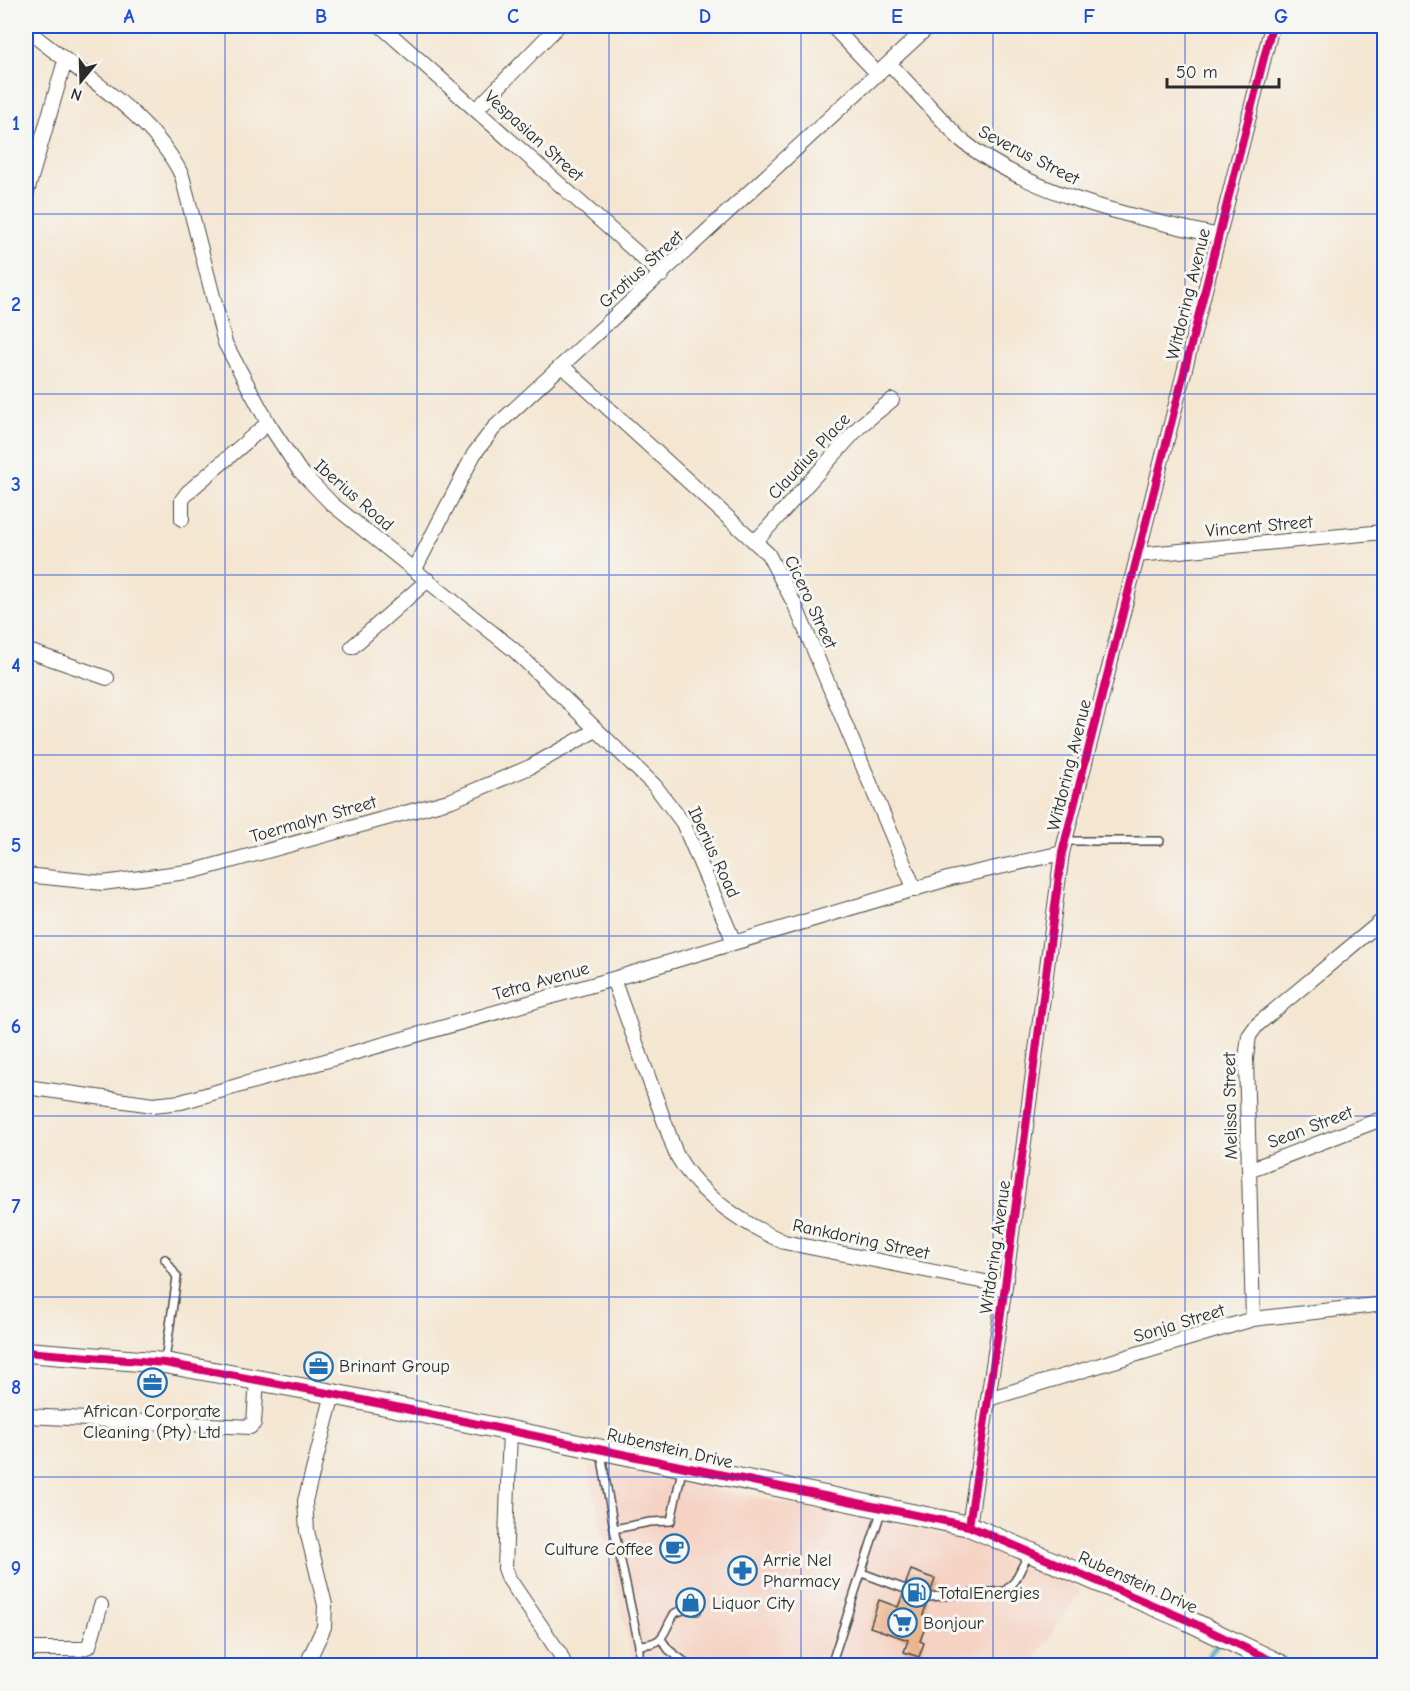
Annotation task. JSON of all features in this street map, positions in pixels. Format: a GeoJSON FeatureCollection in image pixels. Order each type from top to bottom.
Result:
{"type":"FeatureCollection","features":[{"type":"Feature","properties":{"kind":"street","name":"Vespasian Street"},"geometry":{"type":"LineString","coordinates":[[381,26],[662,275]]}},
{"type":"Feature","properties":{"kind":"street"},"geometry":{"type":"LineString","coordinates":[[477,109],[558,26]]}},
{"type":"Feature","properties":{"kind":"street"},"geometry":{"type":"LineString","coordinates":[[832,26],[878,74]]}},
{"type":"Feature","properties":{"kind":"street","name":"Grotius Street"},"geometry":{"type":"LineString","coordinates":[[415,569],[485,438],[929,26]]}},
{"type":"Feature","properties":{"kind":"street","name":"Witdoring Avenue"},"geometry":{"type":"LineString","coordinates":[[969,1526],[1005,1286],[1064,847],[1272,26]]}},
{"type":"Feature","properties":{"kind":"street","name":"Iberius Road"},"geometry":{"type":"LineString","coordinates":[[26,29],[127,109],[171,152],[182,176],[225,343],[268,423],[314,489],[514,650],[671,804],[696,849],[734,942]]}},
{"type":"Feature","properties":{"kind":"street"},"geometry":{"type":"LineString","coordinates":[[26,195],[64,61]]}},
{"type":"Feature","properties":{"kind":"street","name":"Severus Street"},"geometry":{"type":"LineString","coordinates":[[889,63],[959,138],[1001,165],[1043,186],[1085,203],[1219,236]]}},
{"type":"Feature","properties":{"kind":"street","name":"Cicero Street"},"geometry":{"type":"LineString","coordinates":[[562,366],[756,541],[779,571],[915,890]]}},
{"type":"Feature","properties":{"kind":"street","name":"Claudius Place"},"geometry":{"type":"LineString","coordinates":[[756,541],[861,425],[892,400]]}},
{"type":"Feature","properties":{"kind":"street"},"geometry":{"type":"LineString","coordinates":[[182,519],[182,500],[188,492],[268,423]]}},
{"type":"Feature","properties":{"kind":"street","name":"Vincent Street"},"geometry":{"type":"LineString","coordinates":[[1137,555],[1384,532]]}},
{"type":"Feature","properties":{"kind":"street"},"geometry":{"type":"LineString","coordinates":[[352,647],[428,580]]}},
{"type":"Feature","properties":{"kind":"street"},"geometry":{"type":"LineString","coordinates":[[26,650],[107,678]]}},
{"type":"Feature","properties":{"kind":"street","name":"Toermalyn Street"},"geometry":{"type":"LineString","coordinates":[[26,876],[103,883],[194,871],[452,800],[530,767],[596,730]]}},
{"type":"Feature","properties":{"kind":"street","name":"Tetra Avenue"},"geometry":{"type":"LineString","coordinates":[[26,1087],[166,1105],[613,979],[1064,847]]}},
{"type":"Feature","properties":{"kind":"street","name":"Melissa Street"},"geometry":{"type":"LineString","coordinates":[[1253,1320],[1246,1078],[1249,1036],[1257,1025],[1384,919]]}},
{"type":"Feature","properties":{"kind":"street","name":"Rankdoring Street"},"geometry":{"type":"LineString","coordinates":[[613,979],[676,1154],[685,1170],[700,1187],[729,1211],[752,1228],[784,1242],[1005,1286]]}},
{"type":"Feature","properties":{"kind":"street","name":"Sean Street"},"geometry":{"type":"LineString","coordinates":[[1249,1170],[1384,1118]]}},
{"type":"Feature","properties":{"kind":"street","name":"Sonja Street"},"geometry":{"type":"LineString","coordinates":[[988,1400],[1253,1320],[1384,1304]]}},
{"type":"Feature","properties":{"kind":"street","name":"Rubenstein Drive"},"geometry":{"type":"LineString","coordinates":[[26,1352],[165,1363],[600,1448],[969,1526],[1078,1578],[1283,1665]]}},
{"type":"Feature","properties":{"kind":"street"},"geometry":{"type":"LineString","coordinates":[[26,1416],[250,1427],[254,1423],[257,1380]]}},
{"type":"Feature","properties":{"kind":"street"},"geometry":{"type":"LineString","coordinates":[[310,1657],[324,1627],[325,1605],[307,1531],[305,1501],[333,1394]]}},
{"type":"Feature","properties":{"kind":"street"},"geometry":{"type":"LineString","coordinates":[[510,1430],[505,1568],[509,1579],[560,1654],[565,1665]]}},
{"type":"Feature","properties":{"kind":"street"},"geometry":{"type":"LineString","coordinates":[[26,1649],[81,1649],[89,1646],[101,1605]]}},
{"type":"Feature","properties":{"kind":"lane"},"geometry":{"type":"LineString","coordinates":[[1064,847],[1160,841]]}},
{"type":"Feature","properties":{"kind":"lane"},"geometry":{"type":"LineString","coordinates":[[165,1259],[177,1277],[165,1363]]}},
{"type":"Feature","properties":{"kind":"lane"},"geometry":{"type":"LineString","coordinates":[[600,1448],[614,1530],[639,1645],[639,1665]]}},
{"type":"Feature","properties":{"kind":"lane"},"geometry":{"type":"LineString","coordinates":[[614,1530],[650,1522],[671,1521],[682,1467]]}},
{"type":"Feature","properties":{"kind":"lane"},"geometry":{"type":"LineString","coordinates":[[833,1659],[883,1507]]}},
{"type":"Feature","properties":{"kind":"lane"},"geometry":{"type":"LineString","coordinates":[[929,1597],[1005,1591],[1015,1581],[1029,1553]]}},
{"type":"Feature","properties":{"kind":"lane"},"geometry":{"type":"LineString","coordinates":[[862,1573],[904,1588]]}},
{"type":"Feature","properties":{"kind":"lane"},"geometry":{"type":"LineString","coordinates":[[639,1645],[653,1644],[661,1640],[675,1613],[686,1609],[697,1611]]}},
{"type":"Feature","properties":{"kind":"lane"},"geometry":{"type":"LineString","coordinates":[[661,1640],[669,1650],[690,1665]]}},
{"type":"Feature","properties":{"kind":"shaded area"},"geometry":{"type":"Polygon","coordinates":[[[587,1465],[964,1537],[1081,1590],[1031,1665],[634,1665],[587,1465]]]}},
{"type":"Feature","properties":{"kind":"building"},"geometry":{"type":"Polygon","coordinates":[[[911,1570],[935,1579],[931,1591],[924,1595],[927,1602],[923,1615],[929,1617],[920,1641],[924,1643],[919,1657],[904,1652],[908,1640],[870,1627],[879,1600],[898,1607],[903,1594],[909,1593],[910,1587],[906,1583],[911,1570]]]}},
{"type":"Feature","properties":{"kind":"waterway"},"geometry":{"type":"LineString","coordinates":[[1201,1666],[1219,1642]]}},
{"type":"Feature","properties":{"kind":"cycle path"},"geometry":{"type":"LineString","coordinates":[[969,1526],[1005,1286],[1062,853],[1272,26]]}},
{"type":"Feature","properties":{"kind":"cycle path"},"geometry":{"type":"LineString","coordinates":[[26,1352],[165,1363],[333,1394],[969,1526],[1185,1619],[1283,1666]]}},
{"type":"Feature","properties":{"kind":"place","name":"Brinant Group"},"geometry":{"type":"Point","coordinates":[318,1366]}},
{"type":"Feature","properties":{"kind":"place","name":"African Corporate Cleaning (Pty) Ltd"},"geometry":{"type":"Point","coordinates":[152,1382]}},
{"type":"Feature","properties":{"kind":"place","name":"Culture Coffee"},"geometry":{"type":"Point","coordinates":[674,1549]}},
{"type":"Feature","properties":{"kind":"place","name":"Arrie Nel Pharmacy"},"geometry":{"type":"Point","coordinates":[742,1570]}},
{"type":"Feature","properties":{"kind":"place","name":"TotalEnergies"},"geometry":{"type":"Point","coordinates":[917,1593]}},
{"type":"Feature","properties":{"kind":"place","name":"Liquor City"},"geometry":{"type":"Point","coordinates":[691,1603]}},
{"type":"Feature","properties":{"kind":"place","name":"Bonjour"},"geometry":{"type":"Point","coordinates":[902,1623]}}]}
